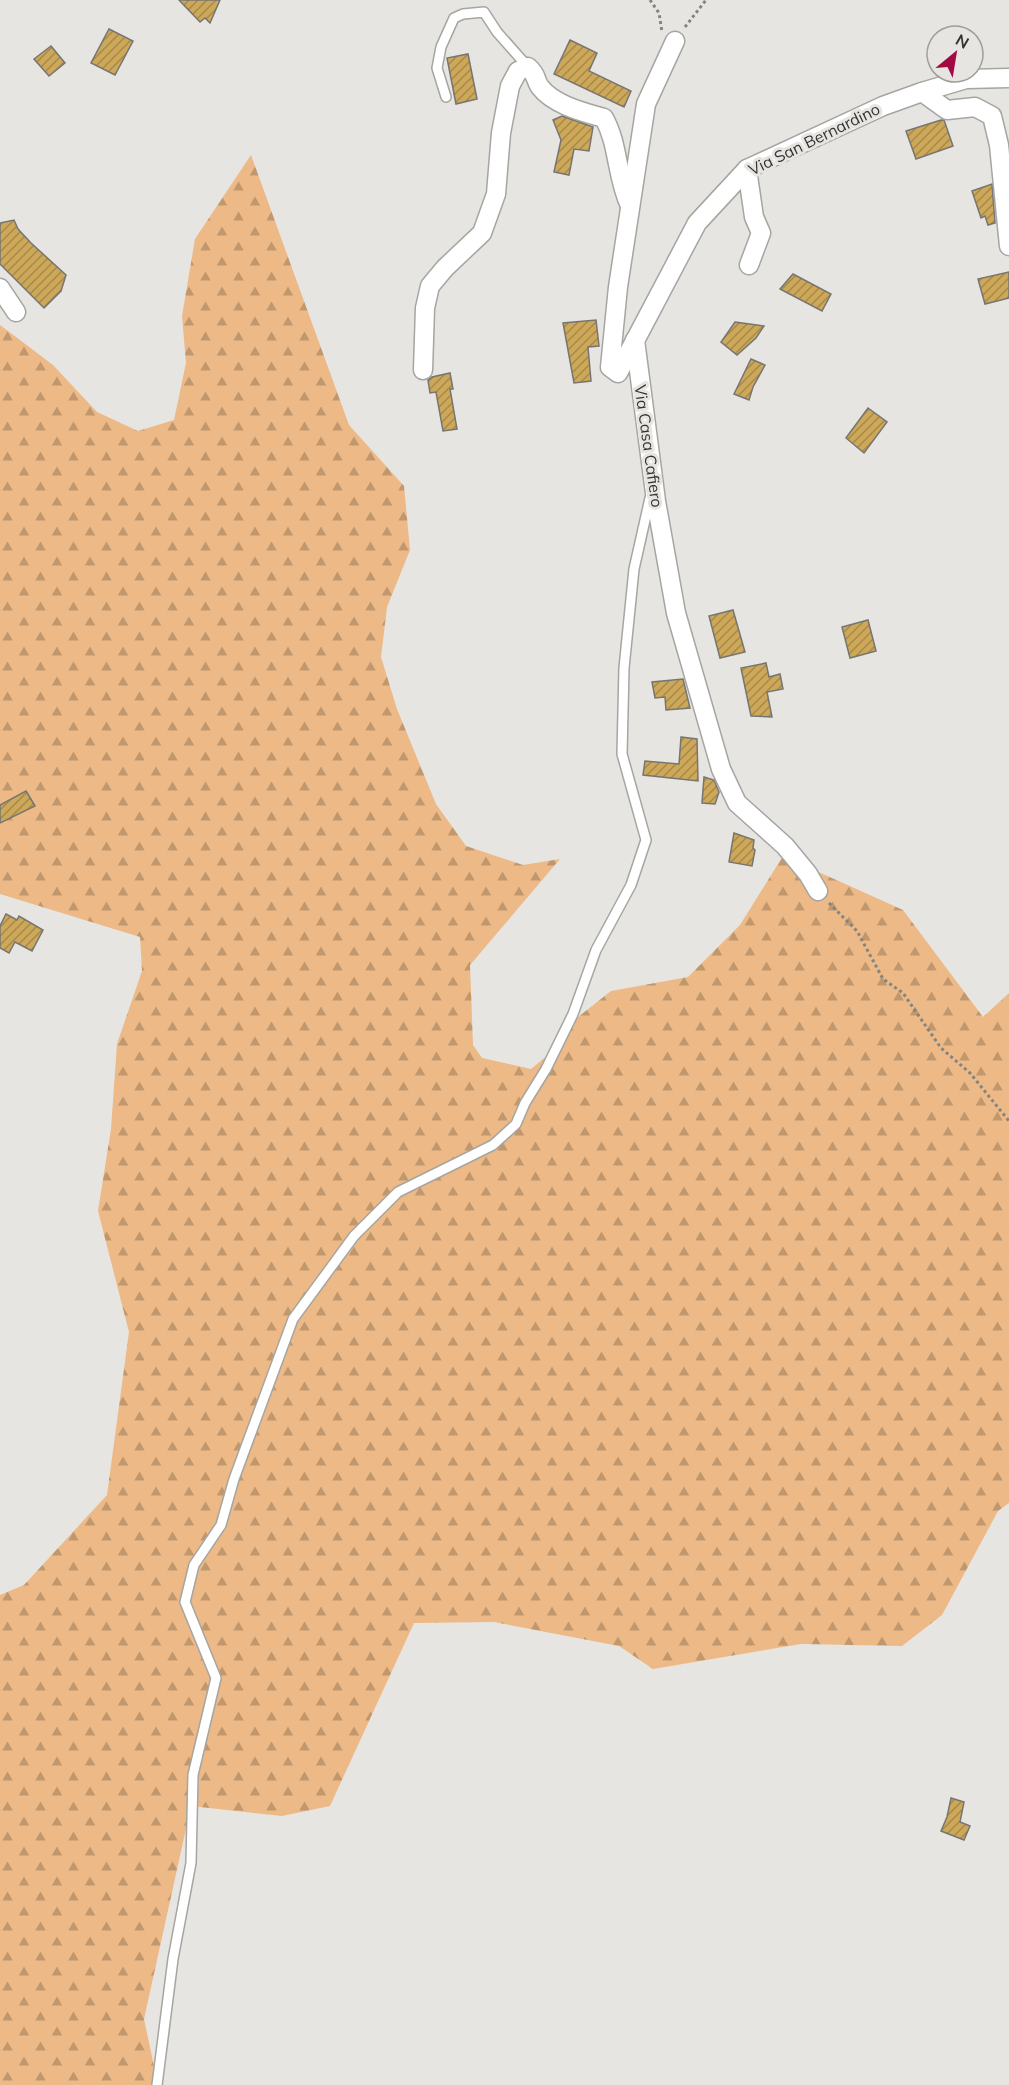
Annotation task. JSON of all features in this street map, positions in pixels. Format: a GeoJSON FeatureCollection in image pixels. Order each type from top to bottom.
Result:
{"type":"FeatureCollection","features":[{"type":"Feature","properties":{"kind":"street","name":"Via Casa Cafiero"},"geometry":{"type":"LineString","coordinates":[[635,340],[618,373],[610,367],[618,287],[646,104],[675,40]]}},
{"type":"Feature","properties":{"kind":"street"},"geometry":{"type":"LineString","coordinates":[[423,370],[425,308],[430,286],[445,268],[482,233],[496,194],[501,133],[510,86],[518,71],[528,67],[535,73],[539,85],[547,93],[576,110],[604,117],[612,133],[619,178],[630,206]]}},
{"type":"Feature","properties":{"kind":"street","name":"Via San Bernardino"},"geometry":{"type":"LineString","coordinates":[[635,340],[697,223],[747,169],[883,106],[922,92],[966,79],[1009,78]]}},
{"type":"Feature","properties":{"kind":"street"},"geometry":{"type":"LineString","coordinates":[[922,92],[947,110],[975,107],[992,116],[999,145],[1009,246]]}},
{"type":"Feature","properties":{"kind":"street"},"geometry":{"type":"LineString","coordinates":[[747,169],[754,217],[761,233],[749,265]]}},
{"type":"Feature","properties":{"kind":"street"},"geometry":{"type":"LineString","coordinates":[[0,288],[16,312]]}},
{"type":"Feature","properties":{"kind":"street","name":"Via Casa Cafiero"},"geometry":{"type":"LineString","coordinates":[[635,340],[654,484],[676,613],[721,770],[737,803],[785,846],[808,874],[818,891]]}},
{"type":"Feature","properties":{"kind":"lane"},"geometry":{"type":"LineString","coordinates":[[446,97],[437,68],[441,47],[454,18],[463,14],[484,12],[497,32],[528,67]]}},
{"type":"Feature","properties":{"kind":"lane"},"geometry":{"type":"LineString","coordinates":[[157,2085],[173,1959],[191,1863],[193,1775],[216,1678],[185,1602],[194,1565],[221,1525],[234,1479],[293,1319],[354,1236],[398,1192],[493,1145],[516,1124],[573,1014],[596,950],[631,885],[646,840],[622,754],[624,668],[634,569],[654,484]]}},
{"type":"Feature","properties":{"kind":"path"},"geometry":{"type":"LineString","coordinates":[[650,0],[659,13],[664,40],[675,40],[706,0]]}},
{"type":"Feature","properties":{"kind":"path"},"geometry":{"type":"LineString","coordinates":[[818,891],[857,931],[883,979],[903,993],[941,1048],[970,1073],[1009,1121]]}},
{"type":"Feature","properties":{"kind":"green space"},"geometry":{"type":"Polygon","coordinates":[[[251,155],[349,425],[404,486],[410,550],[387,607],[381,657],[397,709],[436,804],[466,846],[523,865],[560,859],[470,965],[473,1045],[482,1058],[531,1069],[554,1050],[573,1021],[611,991],[688,977],[740,925],[783,856],[903,910],[983,1017],[1009,993],[1009,1503],[998,1511],[942,1615],[902,1646],[801,1644],[653,1669],[619,1646],[494,1622],[414,1623],[330,1806],[282,1816],[191,1806],[144,2019],[158,2085],[0,2085],[0,1595],[24,1585],[107,1495],[129,1332],[98,1211],[111,1129],[117,1044],[142,971],[140,937],[0,894],[0,325],[53,365],[97,412],[138,431],[174,420],[186,363],[182,316],[195,239],[251,155]]]}},
{"type":"Feature","properties":{"kind":"building"},"geometry":{"type":"Polygon","coordinates":[[[179,0],[220,0],[210,23],[205,18],[200,22],[179,0]]]}},
{"type":"Feature","properties":{"kind":"building"},"geometry":{"type":"Polygon","coordinates":[[[109,29],[133,41],[115,75],[91,63],[109,29]]]}},
{"type":"Feature","properties":{"kind":"building"},"geometry":{"type":"Polygon","coordinates":[[[570,40],[597,53],[589,71],[631,91],[624,107],[554,74],[570,40]]]}},
{"type":"Feature","properties":{"kind":"building"},"geometry":{"type":"Polygon","coordinates":[[[51,46],[65,63],[49,76],[34,59],[51,46]]]}},
{"type":"Feature","properties":{"kind":"building"},"geometry":{"type":"Polygon","coordinates":[[[468,54],[477,99],[456,104],[447,58],[468,54]]]}},
{"type":"Feature","properties":{"kind":"building"},"geometry":{"type":"Polygon","coordinates":[[[562,116],[593,127],[589,151],[574,149],[569,175],[554,172],[561,140],[553,120],[562,116]]]}},
{"type":"Feature","properties":{"kind":"building"},"geometry":{"type":"Polygon","coordinates":[[[944,120],[953,146],[916,159],[906,131],[944,120]]]}},
{"type":"Feature","properties":{"kind":"building"},"geometry":{"type":"Polygon","coordinates":[[[992,184],[995,223],[988,225],[985,216],[981,218],[972,191],[992,184]]]}},
{"type":"Feature","properties":{"kind":"building"},"geometry":{"type":"Polygon","coordinates":[[[14,220],[18,229],[31,243],[66,275],[61,291],[44,308],[0,264],[0,223],[14,220]]]}},
{"type":"Feature","properties":{"kind":"building"},"geometry":{"type":"Polygon","coordinates":[[[1009,272],[1009,298],[985,304],[978,279],[1009,272]]]}},
{"type":"Feature","properties":{"kind":"building"},"geometry":{"type":"Polygon","coordinates":[[[793,274],[831,294],[822,311],[780,289],[793,274]]]}},
{"type":"Feature","properties":{"kind":"building"},"geometry":{"type":"Polygon","coordinates":[[[596,320],[599,346],[588,347],[591,381],[574,383],[563,323],[596,320]]]}},
{"type":"Feature","properties":{"kind":"building"},"geometry":{"type":"Polygon","coordinates":[[[735,322],[764,326],[756,338],[737,355],[721,342],[735,322]]]}},
{"type":"Feature","properties":{"kind":"building"},"geometry":{"type":"Polygon","coordinates":[[[751,359],[765,365],[749,400],[734,394],[751,359]]]}},
{"type":"Feature","properties":{"kind":"building"},"geometry":{"type":"Polygon","coordinates":[[[450,373],[453,389],[450,389],[457,429],[443,431],[436,392],[430,393],[428,380],[450,373]]]}},
{"type":"Feature","properties":{"kind":"building"},"geometry":{"type":"Polygon","coordinates":[[[868,408],[887,422],[864,453],[846,438],[868,408]]]}},
{"type":"Feature","properties":{"kind":"building"},"geometry":{"type":"Polygon","coordinates":[[[733,610],[745,652],[720,658],[709,616],[733,610]]]}},
{"type":"Feature","properties":{"kind":"building"},"geometry":{"type":"Polygon","coordinates":[[[868,620],[876,651],[850,658],[842,627],[868,620]]]}},
{"type":"Feature","properties":{"kind":"building"},"geometry":{"type":"Polygon","coordinates":[[[766,663],[769,677],[780,674],[783,689],[767,692],[772,717],[751,716],[741,668],[766,663]]]}},
{"type":"Feature","properties":{"kind":"building"},"geometry":{"type":"Polygon","coordinates":[[[683,679],[690,708],[666,710],[665,697],[655,698],[652,682],[683,679]]]}},
{"type":"Feature","properties":{"kind":"building"},"geometry":{"type":"Polygon","coordinates":[[[681,737],[697,739],[698,781],[643,775],[645,761],[679,764],[681,737]]]}},
{"type":"Feature","properties":{"kind":"building"},"geometry":{"type":"Polygon","coordinates":[[[704,777],[714,780],[719,792],[715,804],[702,803],[704,777]]]}},
{"type":"Feature","properties":{"kind":"building"},"geometry":{"type":"Polygon","coordinates":[[[26,791],[35,806],[0,823],[0,805],[26,791]]]}},
{"type":"Feature","properties":{"kind":"building"},"geometry":{"type":"Polygon","coordinates":[[[734,833],[754,840],[752,866],[729,862],[734,833]]]}},
{"type":"Feature","properties":{"kind":"building"},"geometry":{"type":"Polygon","coordinates":[[[6,914],[17,920],[19,916],[43,930],[32,951],[15,942],[9,953],[0,948],[0,926],[6,914]]]}},
{"type":"Feature","properties":{"kind":"building"},"geometry":{"type":"Polygon","coordinates":[[[951,1798],[964,1802],[960,1822],[970,1826],[964,1840],[941,1831],[951,1798]]]}}]}
